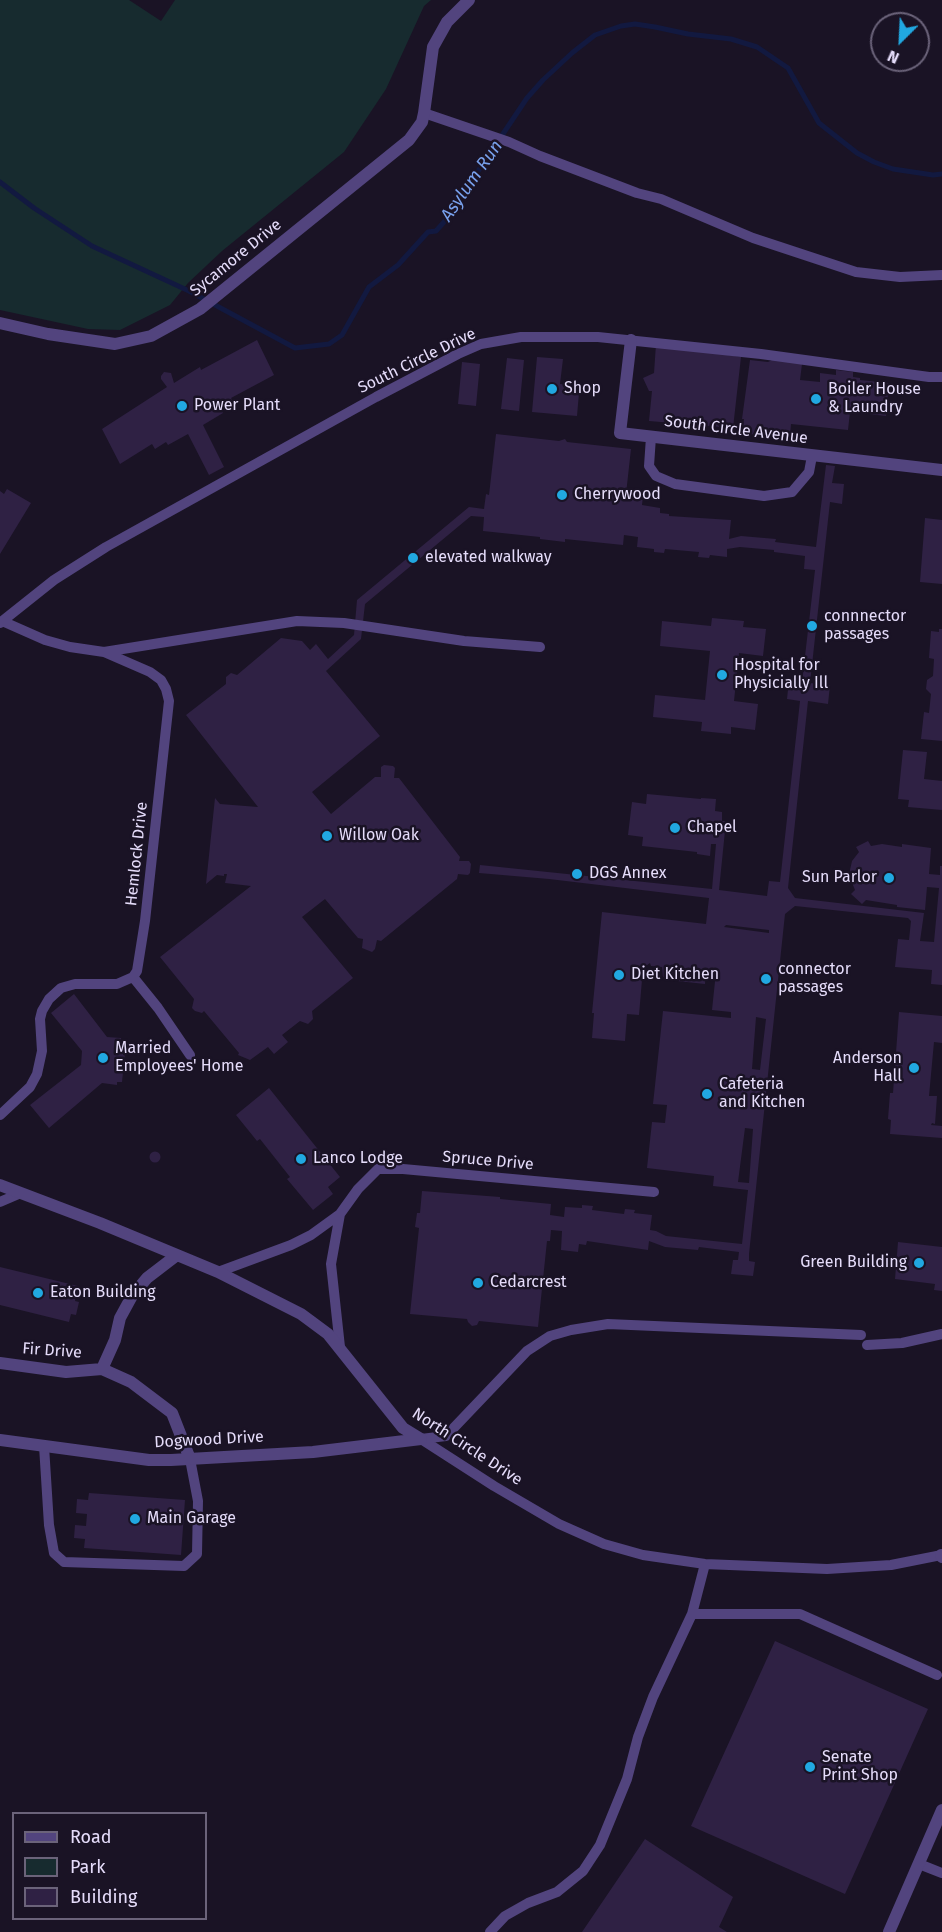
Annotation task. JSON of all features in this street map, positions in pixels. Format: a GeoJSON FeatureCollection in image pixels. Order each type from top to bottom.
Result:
{"type":"FeatureCollection","features":[{"type":"Feature","properties":{"kind":"street","name":"Sycamore Drive"},"geometry":{"type":"LineString","coordinates":[[0,323],[115,344],[152,336],[200,309],[403,145],[417,130],[424,113],[431,54],[437,38],[447,22],[469,0]]}},
{"type":"Feature","properties":{"kind":"street","name":"South Circle Avenue"},"geometry":{"type":"LineString","coordinates":[[631,340],[620,433],[942,470]]}},
{"type":"Feature","properties":{"kind":"street","name":"North Circle Drive"},"geometry":{"type":"LineString","coordinates":[[0,1185],[218,1272],[316,1323],[340,1347],[403,1428],[421,1439]]}},
{"type":"Feature","properties":{"kind":"street","name":"Fir Drive"},"geometry":{"type":"LineString","coordinates":[[102,1369],[115,1340],[120,1317],[132,1296],[147,1278],[177,1255]]}},
{"type":"Feature","properties":{"kind":"street","name":"Fir Drive"},"geometry":{"type":"LineString","coordinates":[[0,1363],[66,1372],[102,1369],[130,1382],[172,1413],[190,1459]]}},
{"type":"Feature","properties":{"kind":"street","name":"Dogwood Drive"},"geometry":{"type":"LineString","coordinates":[[0,1440],[149,1460],[313,1452],[421,1439]]}},
{"type":"Feature","properties":{"kind":"street"},"geometry":{"type":"LineString","coordinates":[[889,1932],[942,1810]]}},
{"type":"Feature","properties":{"kind":"lane"},"geometry":{"type":"LineString","coordinates":[[424,113],[509,142],[638,193],[662,199],[753,238],[856,272],[900,277],[942,275]]}},
{"type":"Feature","properties":{"kind":"lane","name":"South Circle Drive"},"geometry":{"type":"LineString","coordinates":[[1,622],[54,580],[106,547],[261,460],[458,354],[481,344],[521,337],[598,337],[761,354],[942,377]]}},
{"type":"Feature","properties":{"kind":"lane"},"geometry":{"type":"LineString","coordinates":[[651,437],[649,466],[657,476],[675,484],[764,496],[792,492],[809,472],[812,456]]}},
{"type":"Feature","properties":{"kind":"lane"},"geometry":{"type":"LineString","coordinates":[[104,652],[297,621],[344,623],[464,641],[540,647]]}},
{"type":"Feature","properties":{"kind":"lane","name":"Hemlock Drive"},"geometry":{"type":"LineString","coordinates":[[1,622],[45,640],[70,647],[104,652],[150,672],[161,680],[166,689],[169,701],[145,921],[139,966],[133,977]]}},
{"type":"Feature","properties":{"kind":"lane"},"geometry":{"type":"LineString","coordinates":[[0,1115],[30,1087],[37,1074],[42,1050],[40,1027],[42,1011],[55,992],[61,988],[75,984],[117,984],[133,977],[158,1008],[190,1055]]}},
{"type":"Feature","properties":{"kind":"lane","name":"Spruce Drive"},"geometry":{"type":"LineString","coordinates":[[218,1272],[291,1245],[311,1235],[340,1214],[358,1189],[378,1169],[403,1169],[654,1192]]}},
{"type":"Feature","properties":{"kind":"lane"},"geometry":{"type":"LineString","coordinates":[[0,1202],[21,1193]]}},
{"type":"Feature","properties":{"kind":"lane","name":"Spruce Drive"},"geometry":{"type":"LineString","coordinates":[[340,1214],[331,1264],[340,1347]]}},
{"type":"Feature","properties":{"kind":"lane"},"geometry":{"type":"LineString","coordinates":[[421,1439],[446,1436],[527,1351],[550,1336],[571,1330],[608,1324],[902,1343],[942,1334]]}},
{"type":"Feature","properties":{"kind":"lane","name":"North Circle Drive"},"geometry":{"type":"LineString","coordinates":[[421,1439],[503,1492],[580,1534],[604,1544],[643,1554],[705,1564],[827,1569],[891,1565],[942,1556]]}},
{"type":"Feature","properties":{"kind":"lane"},"geometry":{"type":"LineString","coordinates":[[44,1446],[49,1525],[54,1553],[64,1562],[184,1566],[196,1554],[198,1501],[190,1459]]}},
{"type":"Feature","properties":{"kind":"lane"},"geometry":{"type":"LineString","coordinates":[[489,1932],[505,1916],[528,1903],[557,1892],[583,1871],[600,1845],[627,1779],[638,1737],[653,1697],[692,1614],[705,1564]]}},
{"type":"Feature","properties":{"kind":"lane"},"geometry":{"type":"LineString","coordinates":[[692,1614],[800,1614],[937,1675]]}},
{"type":"Feature","properties":{"kind":"lane"},"geometry":{"type":"LineString","coordinates":[[919,1864],[942,1873]]}},
{"type":"Feature","properties":{"kind":"green space"},"geometry":{"type":"Polygon","coordinates":[[[0,0],[129,0],[161,21],[175,0],[431,0],[424,6],[386,89],[344,152],[222,251],[188,283],[170,305],[120,330],[88,329],[0,310],[0,0]]]}},
{"type":"Feature","properties":{"kind":"building","name":"Power Plant"},"geometry":{"type":"Polygon","coordinates":[[[257,340],[274,375],[231,398],[234,403],[221,409],[223,413],[203,425],[224,467],[209,475],[188,434],[168,445],[166,442],[155,449],[152,444],[120,464],[102,429],[167,387],[161,379],[164,372],[171,373],[174,383],[200,367],[201,370],[257,340]]]}},
{"type":"Feature","properties":{"kind":"building"},"geometry":{"type":"Polygon","coordinates":[[[656,344],[741,357],[733,428],[649,421],[652,391],[649,391],[643,378],[654,373],[656,344]]]}},
{"type":"Feature","properties":{"kind":"building","name":"Shop"},"geometry":{"type":"Polygon","coordinates":[[[537,357],[563,359],[560,384],[571,385],[570,392],[579,393],[577,416],[532,412],[537,357]]]}},
{"type":"Feature","properties":{"kind":"building"},"geometry":{"type":"Polygon","coordinates":[[[507,358],[524,360],[519,411],[501,409],[507,358]]]}},
{"type":"Feature","properties":{"kind":"building","name":"Boiler House & Laundry"},"geometry":{"type":"Polygon","coordinates":[[[776,358],[802,364],[800,380],[820,382],[820,373],[836,375],[836,370],[853,372],[853,377],[860,378],[860,380],[889,383],[886,416],[850,412],[848,430],[791,424],[790,436],[781,435],[781,438],[742,431],[750,360],[768,362],[776,358]]]}},
{"type":"Feature","properties":{"kind":"building"},"geometry":{"type":"Polygon","coordinates":[[[462,362],[480,364],[476,406],[458,404],[462,362]]]}},
{"type":"Feature","properties":{"kind":"building"},"geometry":{"type":"Polygon","coordinates":[[[496,434],[559,441],[565,439],[567,442],[631,449],[626,494],[643,496],[642,505],[660,508],[660,513],[669,514],[669,516],[731,520],[729,539],[741,536],[776,539],[775,542],[816,547],[826,465],[835,466],[832,483],[844,484],[842,504],[830,502],[810,683],[830,685],[828,704],[808,701],[788,888],[795,898],[924,913],[920,941],[934,942],[939,888],[927,887],[925,910],[866,900],[862,904],[851,894],[855,890],[850,870],[852,861],[859,852],[856,847],[868,841],[871,846],[882,844],[902,847],[902,844],[931,848],[929,874],[940,875],[940,866],[942,866],[942,985],[931,984],[932,970],[895,967],[898,939],[909,940],[911,921],[908,918],[795,906],[785,914],[749,1254],[749,1261],[755,1262],[753,1276],[731,1274],[733,1260],[738,1260],[739,1252],[699,1247],[698,1250],[665,1247],[649,1241],[648,1250],[587,1241],[586,1245],[579,1244],[578,1252],[561,1250],[562,1231],[551,1230],[550,1241],[547,1241],[538,1327],[479,1321],[477,1325],[472,1326],[467,1319],[410,1314],[419,1228],[415,1227],[417,1213],[420,1213],[422,1191],[500,1197],[500,1199],[551,1204],[550,1215],[564,1217],[565,1207],[582,1208],[582,1205],[593,1206],[592,1210],[624,1214],[625,1209],[635,1210],[634,1213],[652,1215],[650,1230],[666,1236],[742,1244],[748,1190],[713,1186],[714,1176],[647,1168],[652,1122],[665,1123],[667,1105],[653,1104],[663,1011],[731,1018],[731,1012],[712,1010],[716,972],[706,971],[705,984],[668,980],[663,977],[662,967],[651,966],[650,963],[643,968],[639,1015],[627,1014],[625,1041],[592,1038],[594,1013],[592,1013],[602,912],[706,924],[709,898],[479,873],[480,865],[712,889],[716,844],[711,844],[710,856],[697,854],[697,852],[642,846],[643,837],[628,835],[632,802],[646,804],[647,794],[716,799],[715,811],[722,812],[722,821],[726,821],[719,890],[767,896],[769,881],[780,882],[800,701],[787,699],[789,680],[802,682],[815,570],[804,569],[805,556],[740,547],[727,549],[727,557],[710,555],[709,558],[698,557],[699,552],[665,549],[664,553],[654,552],[654,549],[637,547],[638,537],[624,535],[623,545],[565,539],[565,542],[483,531],[484,517],[471,516],[365,604],[361,639],[326,671],[380,736],[312,792],[331,814],[375,777],[381,777],[381,767],[393,766],[395,768],[394,778],[399,778],[460,857],[459,861],[469,861],[470,873],[468,875],[458,874],[457,879],[381,941],[377,940],[372,952],[362,948],[363,939],[358,938],[325,899],[302,917],[353,978],[312,1011],[313,1019],[308,1024],[300,1021],[282,1035],[288,1042],[274,1054],[268,1047],[250,1060],[238,1055],[239,1053],[204,1011],[202,1013],[192,1008],[194,999],[160,957],[251,886],[225,883],[227,874],[217,875],[206,884],[215,798],[220,804],[258,807],[186,715],[226,684],[226,677],[231,673],[237,675],[281,638],[302,641],[310,650],[316,644],[328,659],[354,635],[357,600],[469,507],[484,509],[486,494],[489,495],[496,434]],[[726,925],[724,927],[769,933],[769,930],[726,925]],[[756,1017],[752,1069],[760,1070],[766,1019],[756,1017]],[[745,1128],[738,1182],[749,1183],[753,1129],[745,1128]]]}},
{"type":"Feature","properties":{"kind":"building"},"geometry":{"type":"Polygon","coordinates":[[[7,489],[31,503],[0,554],[0,491],[4,494],[7,489]]]}},
{"type":"Feature","properties":{"kind":"building"},"geometry":{"type":"Polygon","coordinates":[[[925,518],[942,520],[942,584],[920,582],[925,518]]]}},
{"type":"Feature","properties":{"kind":"building","name":"Hospital for Physicially Ill"},"geometry":{"type":"Polygon","coordinates":[[[712,618],[744,621],[743,627],[766,629],[763,656],[739,653],[734,701],[758,704],[755,730],[731,727],[731,734],[701,731],[702,722],[653,717],[655,695],[705,700],[710,651],[660,646],[662,621],[711,626],[712,618]]]}},
{"type":"Feature","properties":{"kind":"building"},"geometry":{"type":"Polygon","coordinates":[[[939,629],[942,629],[942,741],[921,739],[924,712],[929,713],[931,694],[926,689],[927,680],[933,676],[934,659],[929,658],[931,631],[939,632],[939,629]]]}},
{"type":"Feature","properties":{"kind":"building"},"geometry":{"type":"Polygon","coordinates":[[[903,750],[927,752],[924,779],[942,781],[942,810],[908,807],[909,800],[898,799],[903,750]]]}},
{"type":"Feature","properties":{"kind":"building","name":"Married Employees' Home"},"geometry":{"type":"Polygon","coordinates":[[[74,994],[107,1037],[121,1038],[121,1043],[126,1043],[122,1082],[117,1082],[117,1085],[102,1083],[49,1128],[30,1105],[81,1065],[82,1051],[51,1013],[74,994]]]}},
{"type":"Feature","properties":{"kind":"building","name":"Anderson Hall"},"geometry":{"type":"Polygon","coordinates":[[[899,1012],[942,1016],[942,1043],[934,1042],[929,1096],[937,1096],[935,1124],[931,1125],[942,1126],[942,1138],[890,1134],[891,1120],[888,1119],[890,1093],[893,1093],[899,1012]]]}},
{"type":"Feature","properties":{"kind":"building","name":"Lanco Lodge"},"geometry":{"type":"Polygon","coordinates":[[[269,1088],[340,1177],[328,1187],[333,1194],[313,1210],[287,1179],[290,1177],[260,1139],[257,1141],[236,1115],[269,1088]]]}},
{"type":"Feature","properties":{"kind":"building"},"geometry":{"type":"Polygon","coordinates":[[[155,1151],[161,1157],[155,1163],[149,1157],[155,1151]]]}},
{"type":"Feature","properties":{"kind":"building","name":"Green Building"},"geometry":{"type":"Polygon","coordinates":[[[898,1242],[942,1247],[942,1291],[934,1290],[935,1284],[895,1279],[898,1242]]]}},
{"type":"Feature","properties":{"kind":"building","name":"Eaton Building"},"geometry":{"type":"Polygon","coordinates":[[[0,1267],[78,1286],[75,1301],[79,1302],[76,1315],[71,1314],[69,1322],[0,1305],[0,1267]]]}},
{"type":"Feature","properties":{"kind":"building","name":"Main Garage"},"geometry":{"type":"Polygon","coordinates":[[[89,1493],[185,1500],[181,1555],[84,1548],[85,1539],[74,1538],[75,1525],[86,1526],[87,1514],[76,1513],[77,1499],[88,1500],[89,1493]]]}},
{"type":"Feature","properties":{"kind":"building","name":"Senate Print Shop"},"geometry":{"type":"Polygon","coordinates":[[[775,1641],[928,1709],[845,1894],[691,1826],[775,1641]]]}},
{"type":"Feature","properties":{"kind":"building"},"geometry":{"type":"Polygon","coordinates":[[[645,1839],[733,1897],[719,1927],[727,1932],[582,1932],[645,1839]]]}},
{"type":"Feature","properties":{"kind":"waterway","name":"Asylum Run"},"geometry":{"type":"LineString","coordinates":[[0,182],[34,208],[92,246],[189,291],[295,348],[329,344],[342,335],[369,287],[398,265],[428,232],[436,231],[444,222],[527,98],[543,80],[595,35],[621,26],[635,24],[655,27],[731,39],[757,47],[788,68],[819,123],[857,153],[893,169],[933,175],[942,174]]}},
{"type":"Feature","properties":{"kind":"place","name":"Shop"},"geometry":{"type":"Point","coordinates":[552,389]}},
{"type":"Feature","properties":{"kind":"place","name":"Boiler House & Laundry"},"geometry":{"type":"Point","coordinates":[816,399]}},
{"type":"Feature","properties":{"kind":"place","name":"Power Plant"},"geometry":{"type":"Point","coordinates":[182,406]}},
{"type":"Feature","properties":{"kind":"place","name":"Cherrywood"},"geometry":{"type":"Point","coordinates":[562,495]}},
{"type":"Feature","properties":{"kind":"place","name":"elevated walkway"},"geometry":{"type":"Point","coordinates":[413,558]}},
{"type":"Feature","properties":{"kind":"place","name":"connnector passages"},"geometry":{"type":"Point","coordinates":[812,626]}},
{"type":"Feature","properties":{"kind":"place","name":"Hospital for Physicially Ill"},"geometry":{"type":"Point","coordinates":[722,675]}},
{"type":"Feature","properties":{"kind":"place","name":"Chapel"},"geometry":{"type":"Point","coordinates":[675,828]}},
{"type":"Feature","properties":{"kind":"place","name":"Willow Oak"},"geometry":{"type":"Point","coordinates":[327,836]}},
{"type":"Feature","properties":{"kind":"place","name":"DGS Annex"},"geometry":{"type":"Point","coordinates":[577,874]}},
{"type":"Feature","properties":{"kind":"place","name":"Sun Parlor"},"geometry":{"type":"Point","coordinates":[889,878]}},
{"type":"Feature","properties":{"kind":"place","name":"Diet Kitchen"},"geometry":{"type":"Point","coordinates":[619,975]}},
{"type":"Feature","properties":{"kind":"place","name":"connector passages"},"geometry":{"type":"Point","coordinates":[766,979]}},
{"type":"Feature","properties":{"kind":"place","name":"Married Employees' Home"},"geometry":{"type":"Point","coordinates":[103,1058]}},
{"type":"Feature","properties":{"kind":"place","name":"Anderson Hall"},"geometry":{"type":"Point","coordinates":[914,1068]}},
{"type":"Feature","properties":{"kind":"place","name":"Cafeteria and Kitchen"},"geometry":{"type":"Point","coordinates":[707,1094]}},
{"type":"Feature","properties":{"kind":"place","name":"Lanco Lodge"},"geometry":{"type":"Point","coordinates":[301,1159]}},
{"type":"Feature","properties":{"kind":"place","name":"Green Building"},"geometry":{"type":"Point","coordinates":[919,1263]}},
{"type":"Feature","properties":{"kind":"place","name":"Cedarcrest"},"geometry":{"type":"Point","coordinates":[478,1283]}},
{"type":"Feature","properties":{"kind":"place","name":"Eaton Building"},"geometry":{"type":"Point","coordinates":[38,1293]}},
{"type":"Feature","properties":{"kind":"place","name":"Main Garage"},"geometry":{"type":"Point","coordinates":[135,1519]}},
{"type":"Feature","properties":{"kind":"place","name":"Senate Print Shop"},"geometry":{"type":"Point","coordinates":[810,1767]}}]}
